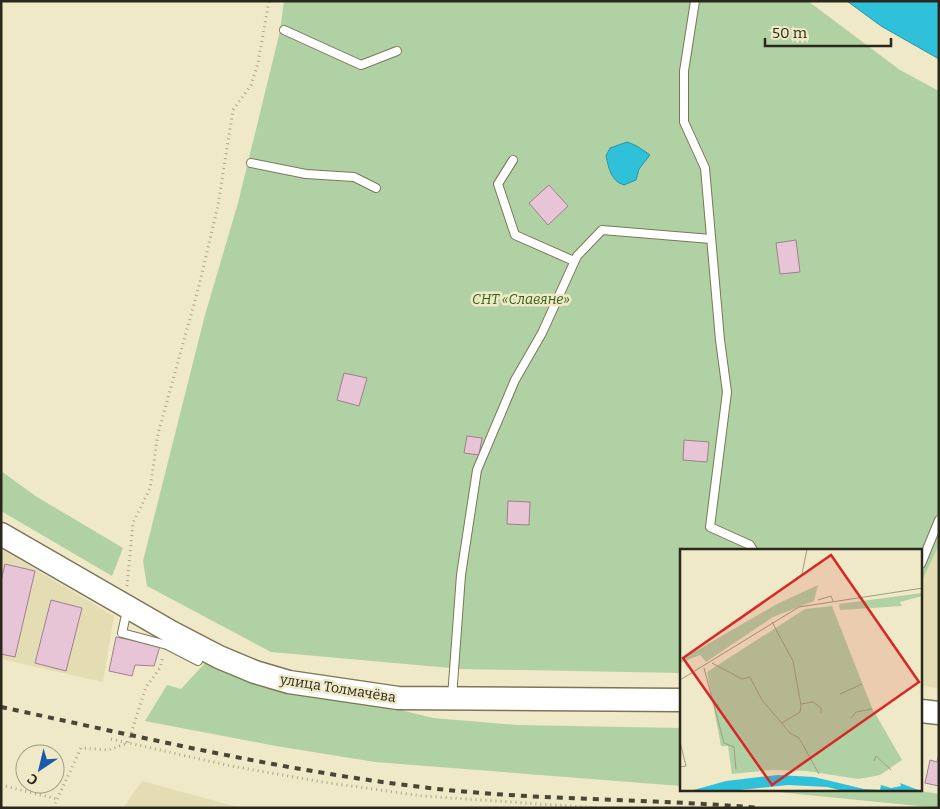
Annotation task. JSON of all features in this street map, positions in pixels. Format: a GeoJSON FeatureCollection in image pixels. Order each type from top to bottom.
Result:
{"type":"FeatureCollection","features":[{"type":"Feature","properties":{"kind":"street","name":"улица Толмачёва"},"geometry":{"type":"LineString","coordinates":[[1,534],[122,604],[219,657],[255,672],[289,682],[398,698],[680,700]]}},
{"type":"Feature","properties":{"kind":"street"},"geometry":{"type":"LineString","coordinates":[[922,711],[939,714]]}},
{"type":"Feature","properties":{"kind":"lane"},"geometry":{"type":"LineString","coordinates":[[695,1],[684,71],[684,122],[705,168],[727,392],[710,527],[750,545],[752,549]]}},
{"type":"Feature","properties":{"kind":"lane"},"geometry":{"type":"LineString","coordinates":[[284,30],[361,65],[398,51]]}},
{"type":"Feature","properties":{"kind":"lane"},"geometry":{"type":"LineString","coordinates":[[513,160],[498,184],[515,235],[574,261]]}},
{"type":"Feature","properties":{"kind":"lane"},"geometry":{"type":"LineString","coordinates":[[251,163],[306,174],[354,178],[376,188]]}},
{"type":"Feature","properties":{"kind":"lane"},"geometry":{"type":"LineString","coordinates":[[452,697],[461,575],[477,470],[515,380],[542,333],[574,261],[602,230],[711,239]]}},
{"type":"Feature","properties":{"kind":"lane"},"geometry":{"type":"LineString","coordinates":[[922,562],[939,520]]}},
{"type":"Feature","properties":{"kind":"lane"},"geometry":{"type":"LineString","coordinates":[[122,604],[122,633],[167,645],[198,661]]}},
{"type":"Feature","properties":{"kind":"path"},"geometry":{"type":"LineString","coordinates":[[122,604],[127,586],[133,523],[150,488],[158,434],[199,286],[218,205],[233,110],[251,85],[258,63],[269,1]]}},
{"type":"Feature","properties":{"kind":"path"},"geometry":{"type":"LineString","coordinates":[[128,743],[146,686],[160,668],[167,645]]}},
{"type":"Feature","properties":{"kind":"path"},"geometry":{"type":"LineString","coordinates":[[111,739],[230,766],[404,794],[599,808]]}},
{"type":"Feature","properties":{"kind":"path"},"geometry":{"type":"LineString","coordinates":[[53,808],[81,748],[108,750],[128,743]]}},
{"type":"Feature","properties":{"kind":"path"},"geometry":{"type":"LineString","coordinates":[[1,785],[57,798]]}},
{"type":"Feature","properties":{"kind":"shaded area"},"geometry":{"type":"Polygon","coordinates":[[[939,545],[939,689],[922,685],[922,581],[939,545]]]}},
{"type":"Feature","properties":{"kind":"shaded area"},"geometry":{"type":"Polygon","coordinates":[[[1,549],[114,616],[103,682],[1,659],[1,549]]]}},
{"type":"Feature","properties":{"kind":"shaded area"},"geometry":{"type":"Polygon","coordinates":[[[142,781],[241,808],[123,808],[142,781]]]}},
{"type":"Feature","properties":{"kind":"green space","name":"СНТ «Славяне»"},"geometry":{"type":"Polygon","coordinates":[[[284,1],[808,1],[900,70],[939,91],[939,545],[922,581],[922,549],[680,549],[680,673],[462,669],[271,652],[147,586],[143,561],[205,315],[238,203],[280,31],[284,1]]]}},
{"type":"Feature","properties":{"kind":"green space"},"geometry":{"type":"Polygon","coordinates":[[[1,471],[37,497],[123,548],[112,576],[1,511],[1,471]]]}},
{"type":"Feature","properties":{"kind":"green space"},"geometry":{"type":"Polygon","coordinates":[[[206,662],[433,718],[517,725],[680,728],[680,786],[375,762],[276,746],[145,721],[167,685],[181,689],[206,662]]]}},
{"type":"Feature","properties":{"kind":"green space"},"geometry":{"type":"Polygon","coordinates":[[[922,791],[939,794],[939,808],[777,792],[922,791]]]}},
{"type":"Feature","properties":{"kind":"water"},"geometry":{"type":"Polygon","coordinates":[[[847,1],[939,1],[939,59],[881,26],[847,1]]]}},
{"type":"Feature","properties":{"kind":"water"},"geometry":{"type":"Polygon","coordinates":[[[627,142],[650,155],[639,169],[636,180],[624,185],[613,177],[606,156],[610,148],[627,142]]]}},
{"type":"Feature","properties":{"kind":"building"},"geometry":{"type":"Polygon","coordinates":[[[549,185],[568,206],[548,225],[529,203],[549,185]]]}},
{"type":"Feature","properties":{"kind":"building"},"geometry":{"type":"Polygon","coordinates":[[[796,240],[800,272],[780,274],[776,243],[796,240]]]}},
{"type":"Feature","properties":{"kind":"building"},"geometry":{"type":"Polygon","coordinates":[[[344,373],[367,378],[359,406],[337,400],[344,373]]]}},
{"type":"Feature","properties":{"kind":"building"},"geometry":{"type":"Polygon","coordinates":[[[467,436],[482,438],[479,455],[464,453],[467,436]]]}},
{"type":"Feature","properties":{"kind":"building"},"geometry":{"type":"Polygon","coordinates":[[[684,440],[709,442],[707,462],[683,460],[684,440]]]}},
{"type":"Feature","properties":{"kind":"building"},"geometry":{"type":"Polygon","coordinates":[[[508,501],[530,502],[529,525],[507,524],[508,501]]]}},
{"type":"Feature","properties":{"kind":"building"},"geometry":{"type":"Polygon","coordinates":[[[5,564],[35,571],[15,657],[1,654],[1,581],[5,564]]]}},
{"type":"Feature","properties":{"kind":"building"},"geometry":{"type":"Polygon","coordinates":[[[51,600],[82,608],[66,671],[35,663],[51,600]]]}},
{"type":"Feature","properties":{"kind":"building"},"geometry":{"type":"Polygon","coordinates":[[[116,637],[160,646],[154,666],[135,665],[132,676],[109,671],[116,637]]]}},
{"type":"Feature","properties":{"kind":"building"},"geometry":{"type":"Polygon","coordinates":[[[939,754],[939,786],[925,783],[930,760],[937,762],[939,754]]]}},
{"type":"Feature","properties":{"kind":"railway"},"geometry":{"type":"LineString","coordinates":[[1,707],[263,762],[368,780],[463,792],[760,808]]}}]}
